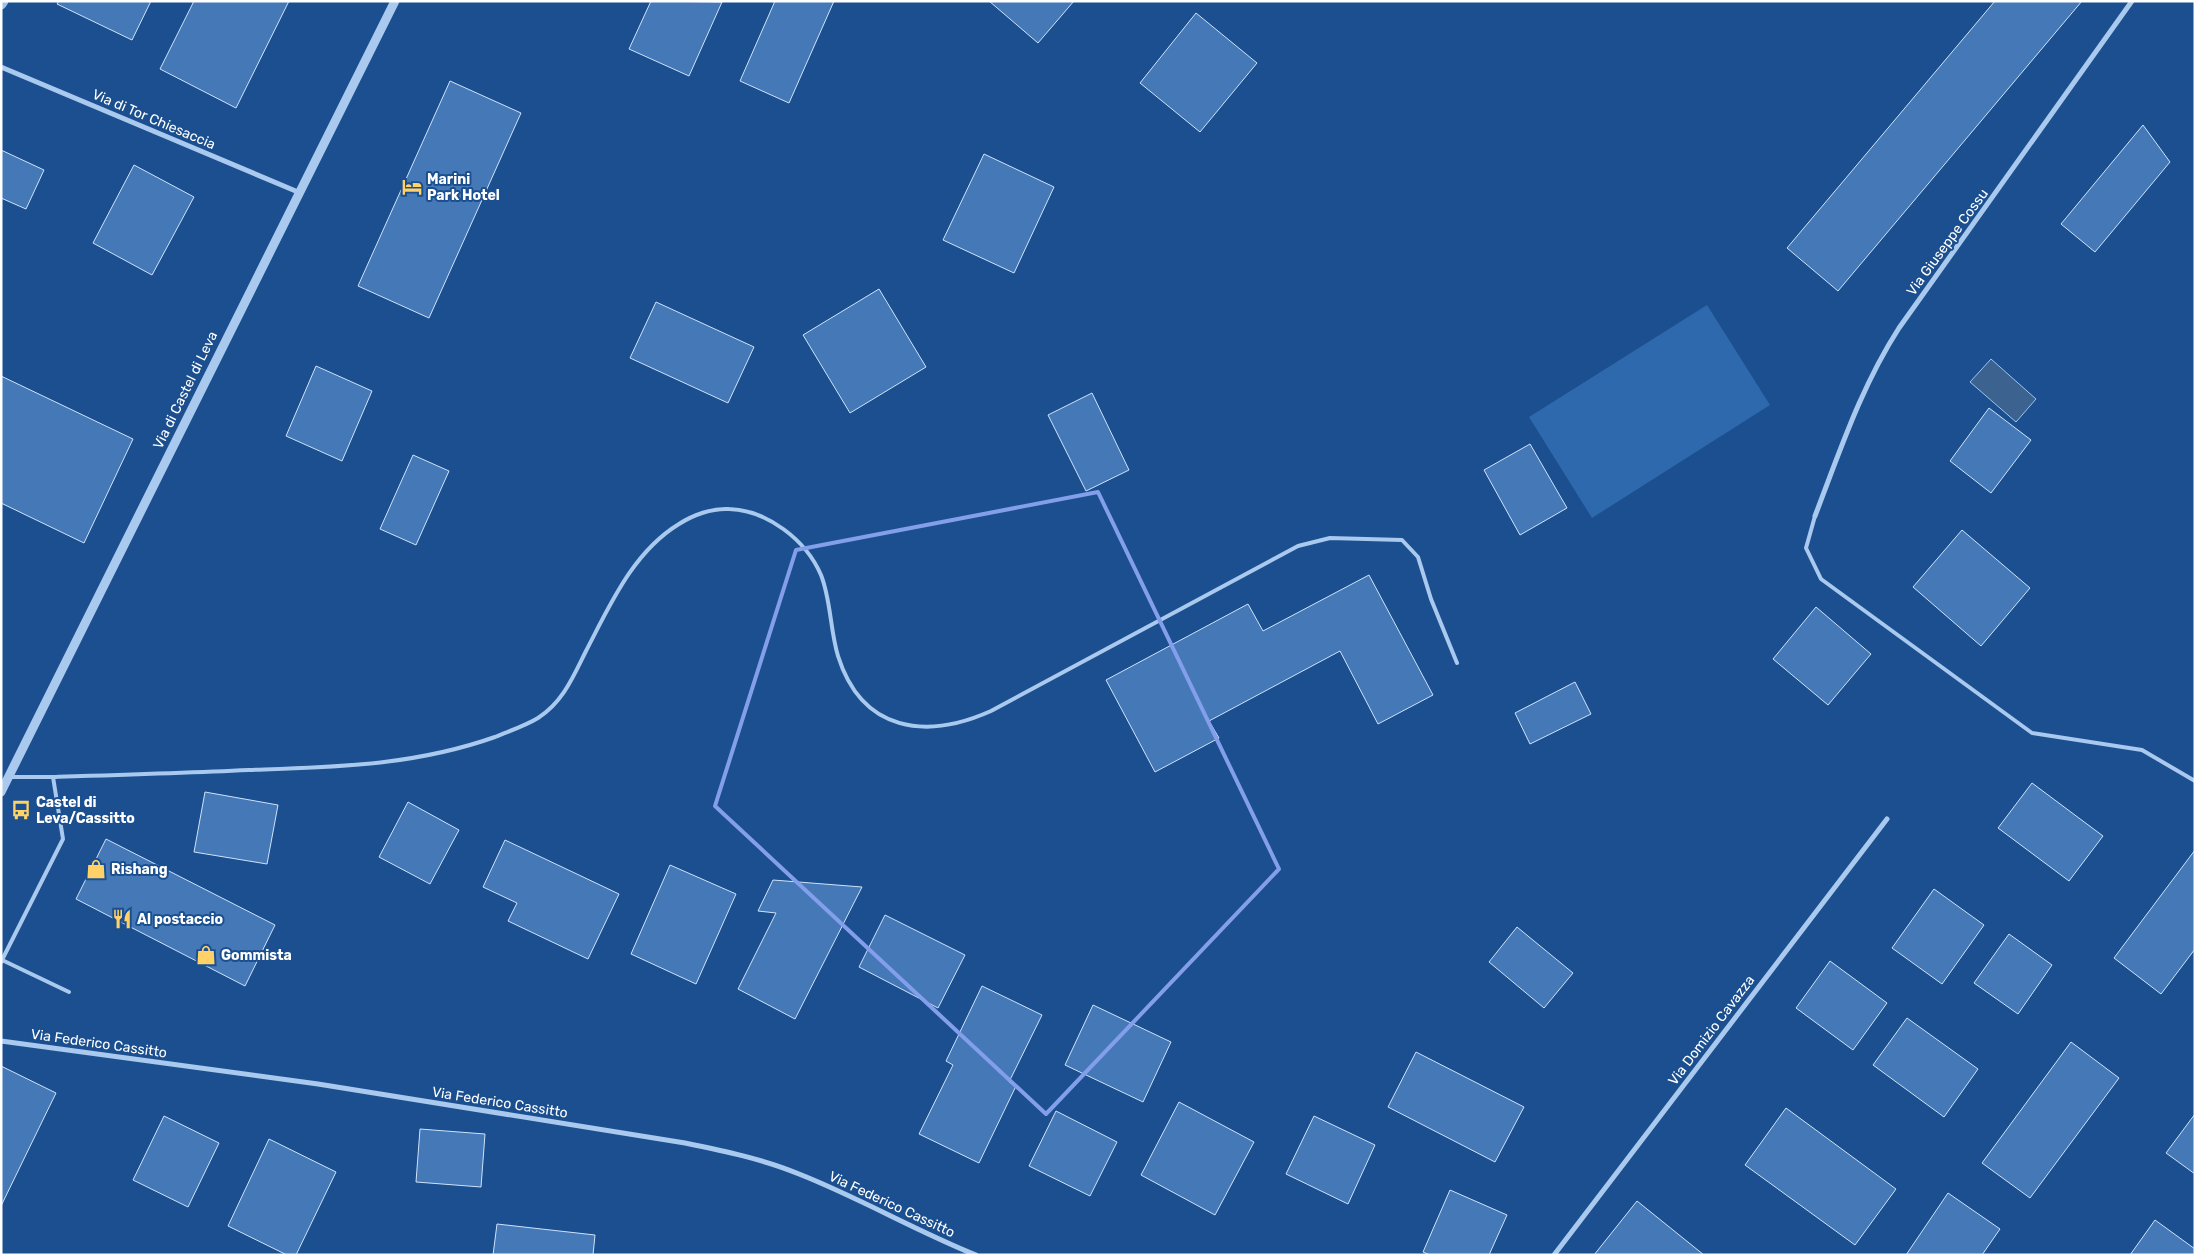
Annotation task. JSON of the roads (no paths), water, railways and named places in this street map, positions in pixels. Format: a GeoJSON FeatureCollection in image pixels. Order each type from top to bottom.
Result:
{"type":"FeatureCollection","features":[{"type":"Feature","properties":{"kind":"street","name":"Via di Castel di Leva"},"geometry":{"type":"LineString","coordinates":[[1,792],[394,1]]}},
{"type":"Feature","properties":{"kind":"street","name":"Via Giuseppe Cossu"},"geometry":{"type":"LineString","coordinates":[[1815,516],[1853,414],[1879,359],[1899,328],[2132,1]]}},
{"type":"Feature","properties":{"kind":"street","name":"Via di Tor Chiesaccia"},"geometry":{"type":"LineString","coordinates":[[1,67],[298,192]]}},
{"type":"Feature","properties":{"kind":"street","name":"Via Domizio Cavazza"},"geometry":{"type":"LineString","coordinates":[[1554,1255],[1887,819]]}},
{"type":"Feature","properties":{"kind":"street","name":"Via Federico Cassitto"},"geometry":{"type":"LineString","coordinates":[[1,1041],[318,1084],[676,1141],[732,1152],[800,1174],[863,1202],[918,1231],[976,1255]]}},
{"type":"Feature","properties":{"kind":"lane"},"geometry":{"type":"LineString","coordinates":[[9,777],[53,777],[387,764],[449,752],[513,730],[536,720],[564,695],[618,589],[651,545],[686,519],[704,512],[726,508],[762,515],[778,525],[810,557],[824,585],[839,660],[853,687],[871,709],[881,716],[910,727],[949,725],[984,714],[1075,668],[1298,546],[1330,538],[1402,540],[1418,557],[1430,599],[1457,662]]}},
{"type":"Feature","properties":{"kind":"lane"},"geometry":{"type":"LineString","coordinates":[[1815,516],[1806,548],[1821,579],[2032,733],[2142,750],[2195,781]]}},
{"type":"Feature","properties":{"kind":"lane"},"geometry":{"type":"LineString","coordinates":[[53,777],[63,839],[2,961],[69,992]]}},
{"type":"Feature","properties":{"kind":"place","name":"Marini Park Hotel"},"geometry":{"type":"Point","coordinates":[412,187]}},
{"type":"Feature","properties":{"kind":"place","name":"Castel di Leva/Cassitto"},"geometry":{"type":"Point","coordinates":[21,810]}},
{"type":"Feature","properties":{"kind":"place","name":"Rishang"},"geometry":{"type":"Point","coordinates":[96,869]}},
{"type":"Feature","properties":{"kind":"place","name":"Al postaccio"},"geometry":{"type":"Point","coordinates":[122,919]}},
{"type":"Feature","properties":{"kind":"place","name":"Gommista"},"geometry":{"type":"Point","coordinates":[206,955]}}]}
